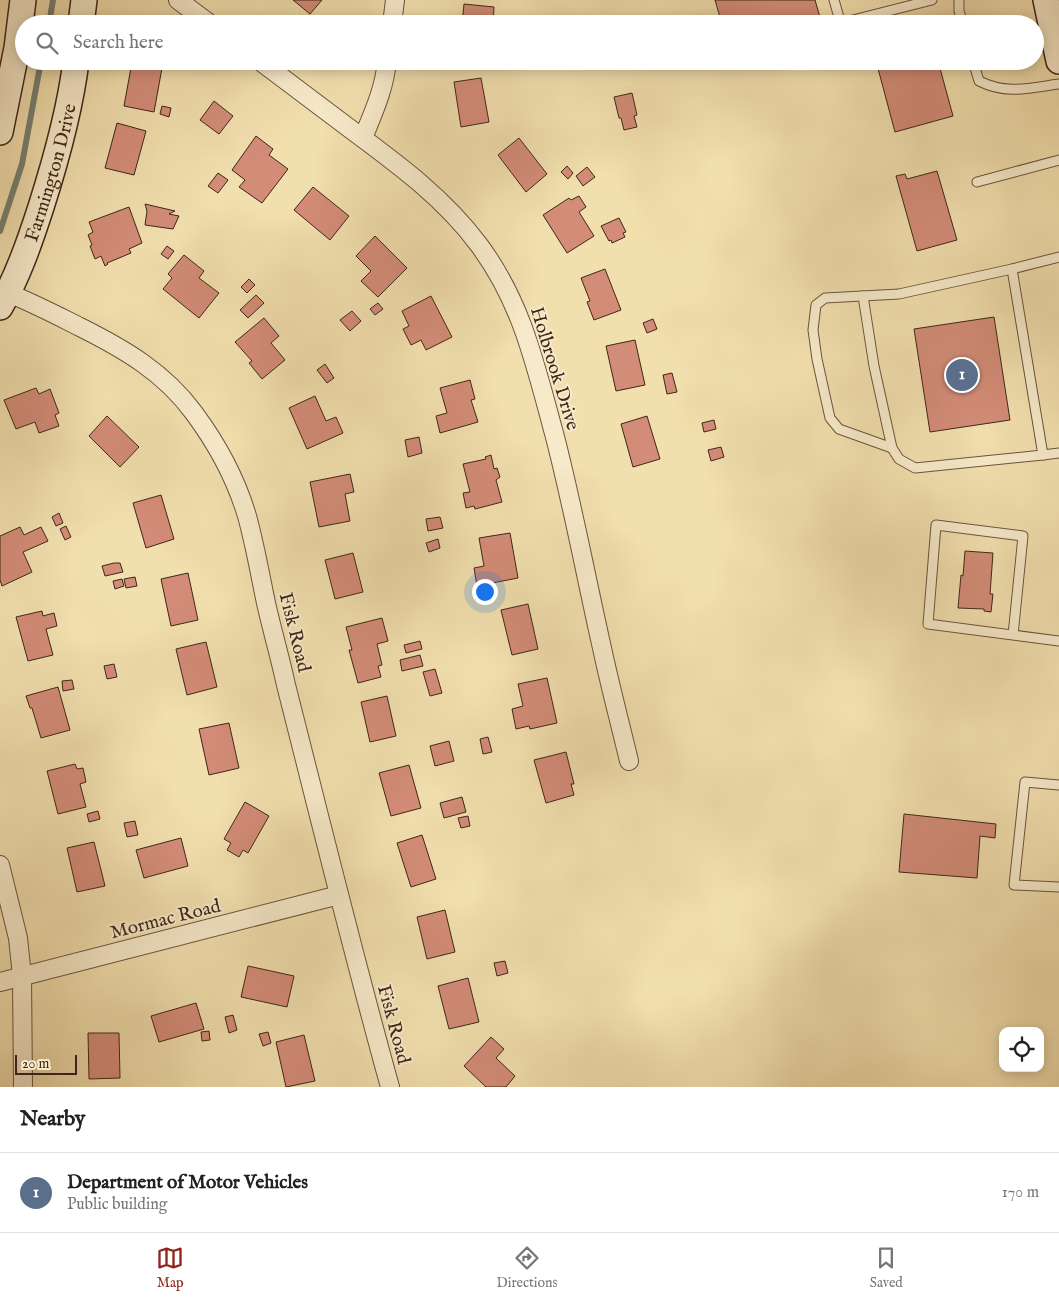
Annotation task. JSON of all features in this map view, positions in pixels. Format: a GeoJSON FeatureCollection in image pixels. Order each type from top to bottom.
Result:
{"type":"FeatureCollection","features":[{"type":"Feature","properties":{"kind":"street"},"geometry":{"type":"LineString","coordinates":[[21,15],[23,0]]}},
{"type":"Feature","properties":{"kind":"street"},"geometry":{"type":"LineString","coordinates":[[82,15],[84,0]]}},
{"type":"Feature","properties":{"kind":"street"},"geometry":{"type":"LineString","coordinates":[[178,0],[198,15]]}},
{"type":"Feature","properties":{"kind":"street"},"geometry":{"type":"LineString","coordinates":[[393,15],[395,0]]}},
{"type":"Feature","properties":{"kind":"street"},"geometry":{"type":"LineString","coordinates":[[1046,0],[1059,61]]}},
{"type":"Feature","properties":{"kind":"street"},"geometry":{"type":"LineString","coordinates":[[0,132],[15,58]]}},
{"type":"Feature","properties":{"kind":"street","name":"Farmington Drive"},"geometry":{"type":"LineString","coordinates":[[4,300],[32,234],[50,178],[66,120],[74,70]]}},
{"type":"Feature","properties":{"kind":"street","name":"Holbrook Drive"},"geometry":{"type":"LineString","coordinates":[[272,70],[411,175],[450,210],[479,245],[505,284],[531,349],[570,496],[602,648],[629,761]]}},
{"type":"Feature","properties":{"kind":"street"},"geometry":{"type":"LineString","coordinates":[[362,138],[378,101],[385,81],[386,70]]}},
{"type":"Feature","properties":{"kind":"street","name":"Fisk Road"},"geometry":{"type":"LineString","coordinates":[[4,300],[35,304],[121,348],[150,368],[183,399],[217,448],[234,481],[246,515],[340,895],[390,1087]]}},
{"type":"Feature","properties":{"kind":"street"},"geometry":{"type":"LineString","coordinates":[[0,865],[18,938],[22,976],[23,1087]]}},
{"type":"Feature","properties":{"kind":"street","name":"Mormac Road"},"geometry":{"type":"LineString","coordinates":[[0,982],[340,895]]}},
{"type":"Feature","properties":{"kind":"lane"},"geometry":{"type":"LineString","coordinates":[[834,0],[838,15]]}},
{"type":"Feature","properties":{"kind":"lane"},"geometry":{"type":"LineString","coordinates":[[873,15],[932,0]]}},
{"type":"Feature","properties":{"kind":"lane"},"geometry":{"type":"LineString","coordinates":[[959,0],[960,15]]}},
{"type":"Feature","properties":{"kind":"lane"},"geometry":{"type":"LineString","coordinates":[[976,70],[979,81],[1003,90],[1018,90],[1059,84]]}},
{"type":"Feature","properties":{"kind":"lane"},"geometry":{"type":"LineString","coordinates":[[977,182],[1059,160]]}},
{"type":"Feature","properties":{"kind":"lane"},"geometry":{"type":"LineString","coordinates":[[892,448],[839,429],[830,418],[817,360],[814,330],[816,305],[825,298],[899,294],[1059,257]]}},
{"type":"Feature","properties":{"kind":"lane"},"geometry":{"type":"LineString","coordinates":[[1012,269],[1043,455]]}},
{"type":"Feature","properties":{"kind":"lane"},"geometry":{"type":"LineString","coordinates":[[863,296],[874,366],[892,448],[899,459],[916,468],[1059,453]]}},
{"type":"Feature","properties":{"kind":"lane"},"geometry":{"type":"LineString","coordinates":[[1013,635],[1023,536],[936,525],[928,624],[1059,641]]}},
{"type":"Feature","properties":{"kind":"lane"},"geometry":{"type":"LineString","coordinates":[[1059,785],[1025,782],[1014,885],[1059,887]]}},
{"type":"Feature","properties":{"kind":"building"},"geometry":{"type":"Polygon","coordinates":[[[293,0],[322,0],[310,14],[293,0]]]}},
{"type":"Feature","properties":{"kind":"building"},"geometry":{"type":"Polygon","coordinates":[[[715,0],[815,0],[819,15],[719,15],[715,0]]]}},
{"type":"Feature","properties":{"kind":"building"},"geometry":{"type":"Polygon","coordinates":[[[464,4],[494,7],[494,15],[463,15],[464,4]]]}},
{"type":"Feature","properties":{"kind":"building"},"geometry":{"type":"Polygon","coordinates":[[[131,70],[162,70],[154,112],[124,106],[131,70]]]}},
{"type":"Feature","properties":{"kind":"building"},"geometry":{"type":"Polygon","coordinates":[[[878,70],[940,70],[953,116],[895,132],[878,70]]]}},
{"type":"Feature","properties":{"kind":"building"},"geometry":{"type":"Polygon","coordinates":[[[481,78],[489,122],[461,127],[454,82],[481,78]]]}},
{"type":"Feature","properties":{"kind":"building"},"geometry":{"type":"Polygon","coordinates":[[[632,93],[637,115],[634,116],[637,127],[624,130],[614,97],[632,93]]]}},
{"type":"Feature","properties":{"kind":"building"},"geometry":{"type":"Polygon","coordinates":[[[214,101],[233,116],[219,134],[200,120],[214,101]]]}},
{"type":"Feature","properties":{"kind":"building"},"geometry":{"type":"Polygon","coordinates":[[[162,106],[171,108],[169,117],[160,114],[162,106]]]}},
{"type":"Feature","properties":{"kind":"building"},"geometry":{"type":"Polygon","coordinates":[[[117,123],[146,131],[134,175],[105,168],[117,123]]]}},
{"type":"Feature","properties":{"kind":"building"},"geometry":{"type":"Polygon","coordinates":[[[256,136],[273,149],[269,155],[288,169],[262,203],[239,187],[245,180],[232,170],[256,136]]]}},
{"type":"Feature","properties":{"kind":"building"},"geometry":{"type":"Polygon","coordinates":[[[519,138],[547,174],[526,192],[498,155],[519,138]]]}},
{"type":"Feature","properties":{"kind":"building"},"geometry":{"type":"Polygon","coordinates":[[[567,166],[573,173],[568,179],[561,172],[567,166]]]}},
{"type":"Feature","properties":{"kind":"building"},"geometry":{"type":"Polygon","coordinates":[[[587,167],[595,177],[583,186],[576,176],[587,167]]]}},
{"type":"Feature","properties":{"kind":"building"},"geometry":{"type":"Polygon","coordinates":[[[937,171],[957,240],[917,251],[896,176],[905,174],[907,179],[937,171]]]}},
{"type":"Feature","properties":{"kind":"building"},"geometry":{"type":"Polygon","coordinates":[[[218,173],[228,180],[218,193],[208,186],[218,173]]]}},
{"type":"Feature","properties":{"kind":"building"},"geometry":{"type":"Polygon","coordinates":[[[313,187],[349,216],[330,240],[294,210],[313,187]]]}},
{"type":"Feature","properties":{"kind":"building"},"geometry":{"type":"Polygon","coordinates":[[[579,196],[586,207],[579,212],[594,236],[567,253],[543,215],[569,198],[571,200],[579,196]]]}},
{"type":"Feature","properties":{"kind":"building"},"geometry":{"type":"Polygon","coordinates":[[[145,204],[175,211],[169,214],[179,216],[173,229],[145,225],[147,211],[145,204]]]}},
{"type":"Feature","properties":{"kind":"building"},"geometry":{"type":"Polygon","coordinates":[[[129,207],[142,243],[129,249],[131,253],[107,263],[105,266],[101,256],[95,259],[90,246],[92,245],[88,235],[93,232],[89,222],[129,207]]]}},
{"type":"Feature","properties":{"kind":"building"},"geometry":{"type":"Polygon","coordinates":[[[619,218],[626,232],[623,233],[625,237],[612,243],[601,226],[619,218]]]}},
{"type":"Feature","properties":{"kind":"building"},"geometry":{"type":"Polygon","coordinates":[[[375,236],[407,268],[378,297],[361,281],[371,271],[356,256],[375,236]]]}},
{"type":"Feature","properties":{"kind":"building"},"geometry":{"type":"Polygon","coordinates":[[[167,246],[174,251],[168,259],[161,254],[167,246]]]}},
{"type":"Feature","properties":{"kind":"building"},"geometry":{"type":"Polygon","coordinates":[[[184,255],[204,271],[199,278],[219,293],[199,318],[163,289],[172,278],[168,274],[184,255]]]}},
{"type":"Feature","properties":{"kind":"building"},"geometry":{"type":"Polygon","coordinates":[[[605,269],[621,310],[594,320],[587,302],[590,301],[581,278],[605,269]]]}},
{"type":"Feature","properties":{"kind":"building"},"geometry":{"type":"Polygon","coordinates":[[[249,279],[255,285],[247,293],[241,287],[249,279]]]}},
{"type":"Feature","properties":{"kind":"building"},"geometry":{"type":"Polygon","coordinates":[[[256,295],[264,303],[248,318],[240,310],[256,295]]]}},
{"type":"Feature","properties":{"kind":"building"},"geometry":{"type":"Polygon","coordinates":[[[431,296],[452,337],[426,350],[421,340],[411,345],[403,329],[409,326],[402,311],[431,296]]]}},
{"type":"Feature","properties":{"kind":"building"},"geometry":{"type":"Polygon","coordinates":[[[378,303],[383,309],[375,315],[370,309],[378,303]]]}},
{"type":"Feature","properties":{"kind":"building"},"geometry":{"type":"Polygon","coordinates":[[[352,311],[361,321],[350,331],[340,320],[352,311]]]}},
{"type":"Feature","properties":{"kind":"building"},"geometry":{"type":"Polygon","coordinates":[[[994,317],[1010,420],[930,432],[914,329],[994,317]]]}},
{"type":"Feature","properties":{"kind":"building"},"geometry":{"type":"Polygon","coordinates":[[[264,318],[279,336],[271,343],[285,360],[262,379],[249,363],[252,361],[235,342],[264,318]]]}},
{"type":"Feature","properties":{"kind":"building"},"geometry":{"type":"Polygon","coordinates":[[[653,319],[657,329],[647,333],[643,323],[653,319]]]}},
{"type":"Feature","properties":{"kind":"building"},"geometry":{"type":"Polygon","coordinates":[[[635,340],[645,385],[616,391],[606,346],[635,340]]]}},
{"type":"Feature","properties":{"kind":"building"},"geometry":{"type":"Polygon","coordinates":[[[325,364],[334,378],[327,383],[317,370],[325,364]]]}},
{"type":"Feature","properties":{"kind":"building"},"geometry":{"type":"Polygon","coordinates":[[[672,373],[677,392],[667,394],[663,375],[672,373]]]}},
{"type":"Feature","properties":{"kind":"building"},"geometry":{"type":"Polygon","coordinates":[[[470,380],[475,399],[471,400],[478,422],[440,433],[436,416],[447,413],[440,388],[470,380]]]}},
{"type":"Feature","properties":{"kind":"building"},"geometry":{"type":"Polygon","coordinates":[[[36,388],[39,394],[50,389],[59,413],[55,415],[59,426],[39,433],[35,422],[16,429],[4,400],[36,388]]]}},
{"type":"Feature","properties":{"kind":"building"},"geometry":{"type":"Polygon","coordinates":[[[315,396],[326,421],[336,417],[343,433],[307,449],[289,408],[315,396]]]}},
{"type":"Feature","properties":{"kind":"building"},"geometry":{"type":"Polygon","coordinates":[[[107,416],[139,447],[120,467],[89,436],[107,416]]]}},
{"type":"Feature","properties":{"kind":"building"},"geometry":{"type":"Polygon","coordinates":[[[647,416],[660,459],[633,467],[621,424],[647,416]]]}},
{"type":"Feature","properties":{"kind":"building"},"geometry":{"type":"Polygon","coordinates":[[[714,420],[716,429],[704,432],[702,423],[714,420]]]}},
{"type":"Feature","properties":{"kind":"building"},"geometry":{"type":"Polygon","coordinates":[[[419,437],[422,453],[408,457],[405,440],[419,437]]]}},
{"type":"Feature","properties":{"kind":"building"},"geometry":{"type":"Polygon","coordinates":[[[721,447],[724,457],[711,461],[708,450],[721,447]]]}},
{"type":"Feature","properties":{"kind":"building"},"geometry":{"type":"Polygon","coordinates":[[[491,455],[494,469],[497,468],[500,477],[496,480],[502,502],[475,509],[474,506],[466,508],[463,493],[470,492],[463,464],[486,459],[485,457],[491,455]]]}},
{"type":"Feature","properties":{"kind":"building"},"geometry":{"type":"Polygon","coordinates":[[[350,474],[354,492],[345,494],[350,521],[319,527],[310,482],[350,474]]]}},
{"type":"Feature","properties":{"kind":"building"},"geometry":{"type":"Polygon","coordinates":[[[161,495],[174,539],[146,548],[133,503],[161,495]]]}},
{"type":"Feature","properties":{"kind":"building"},"geometry":{"type":"Polygon","coordinates":[[[59,513],[63,523],[56,526],[52,517],[59,513]]]}},
{"type":"Feature","properties":{"kind":"building"},"geometry":{"type":"Polygon","coordinates":[[[440,517],[443,528],[428,531],[426,519],[440,517]]]}},
{"type":"Feature","properties":{"kind":"building"},"geometry":{"type":"Polygon","coordinates":[[[66,526],[71,537],[65,540],[60,529],[66,526]]]}},
{"type":"Feature","properties":{"kind":"building"},"geometry":{"type":"Polygon","coordinates":[[[20,527],[24,535],[41,527],[48,541],[23,552],[32,572],[2,586],[0,580],[0,536],[20,527]]]}},
{"type":"Feature","properties":{"kind":"building"},"geometry":{"type":"Polygon","coordinates":[[[510,533],[518,578],[477,586],[474,568],[484,566],[479,538],[510,533]]]}},
{"type":"Feature","properties":{"kind":"building"},"geometry":{"type":"Polygon","coordinates":[[[438,539],[440,548],[429,552],[426,543],[438,539]]]}},
{"type":"Feature","properties":{"kind":"building"},"geometry":{"type":"Polygon","coordinates":[[[965,551],[993,553],[990,594],[993,594],[991,612],[984,611],[984,609],[958,608],[965,551]]]}},
{"type":"Feature","properties":{"kind":"building"},"geometry":{"type":"Polygon","coordinates":[[[353,553],[363,592],[335,599],[325,560],[353,553]]]}},
{"type":"Feature","properties":{"kind":"building"},"geometry":{"type":"Polygon","coordinates":[[[120,563],[123,572],[105,576],[102,566],[120,563]]]}},
{"type":"Feature","properties":{"kind":"building"},"geometry":{"type":"Polygon","coordinates":[[[188,573],[198,620],[171,626],[161,579],[188,573]]]}},
{"type":"Feature","properties":{"kind":"building"},"geometry":{"type":"Polygon","coordinates":[[[135,577],[137,586],[126,588],[124,579],[135,577]]]}},
{"type":"Feature","properties":{"kind":"building"},"geometry":{"type":"Polygon","coordinates":[[[122,579],[124,586],[115,589],[113,581],[122,579]]]}},
{"type":"Feature","properties":{"kind":"building"},"geometry":{"type":"Polygon","coordinates":[[[528,604],[538,649],[512,655],[501,610],[528,604]]]}},
{"type":"Feature","properties":{"kind":"building"},"geometry":{"type":"Polygon","coordinates":[[[42,611],[43,616],[54,613],[57,626],[46,629],[53,655],[28,661],[16,617],[42,611]]]}},
{"type":"Feature","properties":{"kind":"building"},"geometry":{"type":"Polygon","coordinates":[[[382,618],[388,641],[377,644],[382,665],[378,666],[381,677],[358,683],[349,650],[352,650],[346,627],[382,618]]]}},
{"type":"Feature","properties":{"kind":"building"},"geometry":{"type":"Polygon","coordinates":[[[420,641],[422,649],[406,653],[404,645],[420,641]]]}},
{"type":"Feature","properties":{"kind":"building"},"geometry":{"type":"Polygon","coordinates":[[[206,642],[217,687],[187,695],[176,649],[206,642]]]}},
{"type":"Feature","properties":{"kind":"building"},"geometry":{"type":"Polygon","coordinates":[[[420,655],[423,666],[402,671],[400,660],[420,655]]]}},
{"type":"Feature","properties":{"kind":"building"},"geometry":{"type":"Polygon","coordinates":[[[114,664],[117,677],[107,679],[104,666],[114,664]]]}},
{"type":"Feature","properties":{"kind":"building"},"geometry":{"type":"Polygon","coordinates":[[[435,669],[442,693],[430,696],[423,672],[435,669]]]}},
{"type":"Feature","properties":{"kind":"building"},"geometry":{"type":"Polygon","coordinates":[[[547,678],[557,723],[530,729],[529,726],[516,729],[512,709],[523,706],[518,684],[547,678]]]}},
{"type":"Feature","properties":{"kind":"building"},"geometry":{"type":"Polygon","coordinates":[[[72,680],[74,689],[63,691],[62,681],[72,680]]]}},
{"type":"Feature","properties":{"kind":"building"},"geometry":{"type":"Polygon","coordinates":[[[58,687],[70,730],[41,738],[32,708],[30,708],[26,696],[58,687]]]}},
{"type":"Feature","properties":{"kind":"building"},"geometry":{"type":"Polygon","coordinates":[[[387,696],[396,736],[370,742],[361,702],[387,696]]]}},
{"type":"Feature","properties":{"kind":"building"},"geometry":{"type":"Polygon","coordinates":[[[229,723],[239,768],[209,775],[199,729],[229,723]]]}},
{"type":"Feature","properties":{"kind":"building"},"geometry":{"type":"Polygon","coordinates":[[[488,737],[492,752],[483,754],[480,739],[488,737]]]}},
{"type":"Feature","properties":{"kind":"building"},"geometry":{"type":"Polygon","coordinates":[[[449,741],[454,761],[435,766],[430,746],[449,741]]]}},
{"type":"Feature","properties":{"kind":"building"},"geometry":{"type":"Polygon","coordinates":[[[566,752],[574,784],[571,784],[574,795],[546,803],[534,760],[566,752]]]}},
{"type":"Feature","properties":{"kind":"building"},"geometry":{"type":"Polygon","coordinates":[[[75,764],[77,769],[83,768],[86,782],[80,784],[86,807],[58,814],[47,771],[75,764]]]}},
{"type":"Feature","properties":{"kind":"building"},"geometry":{"type":"Polygon","coordinates":[[[409,765],[421,808],[391,816],[379,773],[409,765]]]}},
{"type":"Feature","properties":{"kind":"building"},"geometry":{"type":"Polygon","coordinates":[[[462,797],[466,812],[444,818],[440,803],[462,797]]]}},
{"type":"Feature","properties":{"kind":"building"},"geometry":{"type":"Polygon","coordinates":[[[245,802],[269,816],[248,853],[243,850],[239,857],[227,850],[231,843],[224,839],[245,802]]]}},
{"type":"Feature","properties":{"kind":"building"},"geometry":{"type":"Polygon","coordinates":[[[98,811],[100,819],[89,822],[87,814],[98,811]]]}},
{"type":"Feature","properties":{"kind":"building"},"geometry":{"type":"Polygon","coordinates":[[[904,814],[996,824],[995,838],[980,836],[977,878],[899,872],[904,814]]]}},
{"type":"Feature","properties":{"kind":"building"},"geometry":{"type":"Polygon","coordinates":[[[468,816],[470,826],[461,828],[458,818],[468,816]]]}},
{"type":"Feature","properties":{"kind":"building"},"geometry":{"type":"Polygon","coordinates":[[[135,821],[138,835],[127,837],[124,823],[135,821]]]}},
{"type":"Feature","properties":{"kind":"building"},"geometry":{"type":"Polygon","coordinates":[[[422,835],[436,879],[411,887],[397,843],[422,835]]]}},
{"type":"Feature","properties":{"kind":"building"},"geometry":{"type":"Polygon","coordinates":[[[181,838],[188,866],[144,878],[136,850],[181,838]]]}},
{"type":"Feature","properties":{"kind":"building"},"geometry":{"type":"Polygon","coordinates":[[[94,842],[105,886],[77,892],[67,848],[94,842]]]}},
{"type":"Feature","properties":{"kind":"building"},"geometry":{"type":"Polygon","coordinates":[[[445,910],[455,952],[427,959],[417,917],[445,910]]]}},
{"type":"Feature","properties":{"kind":"building"},"geometry":{"type":"Polygon","coordinates":[[[505,961],[508,973],[497,976],[494,963],[505,961]]]}},
{"type":"Feature","properties":{"kind":"building"},"geometry":{"type":"Polygon","coordinates":[[[248,966],[294,976],[287,1007],[241,997],[248,966]]]}},
{"type":"Feature","properties":{"kind":"building"},"geometry":{"type":"Polygon","coordinates":[[[468,978],[479,1022],[449,1029],[438,986],[468,978]]]}},
{"type":"Feature","properties":{"kind":"building"},"geometry":{"type":"Polygon","coordinates":[[[196,1003],[204,1029],[159,1042],[151,1016],[196,1003]]]}},
{"type":"Feature","properties":{"kind":"building"},"geometry":{"type":"Polygon","coordinates":[[[233,1015],[237,1030],[229,1033],[225,1017],[233,1015]]]}},
{"type":"Feature","properties":{"kind":"building"},"geometry":{"type":"Polygon","coordinates":[[[209,1031],[210,1040],[202,1041],[201,1032],[209,1031]]]}},
{"type":"Feature","properties":{"kind":"building"},"geometry":{"type":"Polygon","coordinates":[[[268,1032],[271,1043],[263,1046],[259,1034],[268,1032]]]}},
{"type":"Feature","properties":{"kind":"building"},"geometry":{"type":"Polygon","coordinates":[[[88,1033],[119,1033],[120,1078],[89,1079],[88,1033]]]}},
{"type":"Feature","properties":{"kind":"building"},"geometry":{"type":"Polygon","coordinates":[[[304,1035],[315,1081],[286,1087],[276,1042],[304,1035]]]}},
{"type":"Feature","properties":{"kind":"building"},"geometry":{"type":"Polygon","coordinates":[[[491,1037],[504,1049],[496,1058],[515,1076],[506,1087],[486,1087],[464,1066],[491,1037]]]}},
{"type":"Feature","properties":{"kind":"waterway"},"geometry":{"type":"LineString","coordinates":[[50,15],[53,0]]}},
{"type":"Feature","properties":{"kind":"waterway"},"geometry":{"type":"LineString","coordinates":[[0,231],[22,164],[39,70]]}},
{"type":"Feature","properties":{"kind":"place","name":"Department of Motor Vehicles"},"geometry":{"type":"Point","coordinates":[962,375]}}]}
